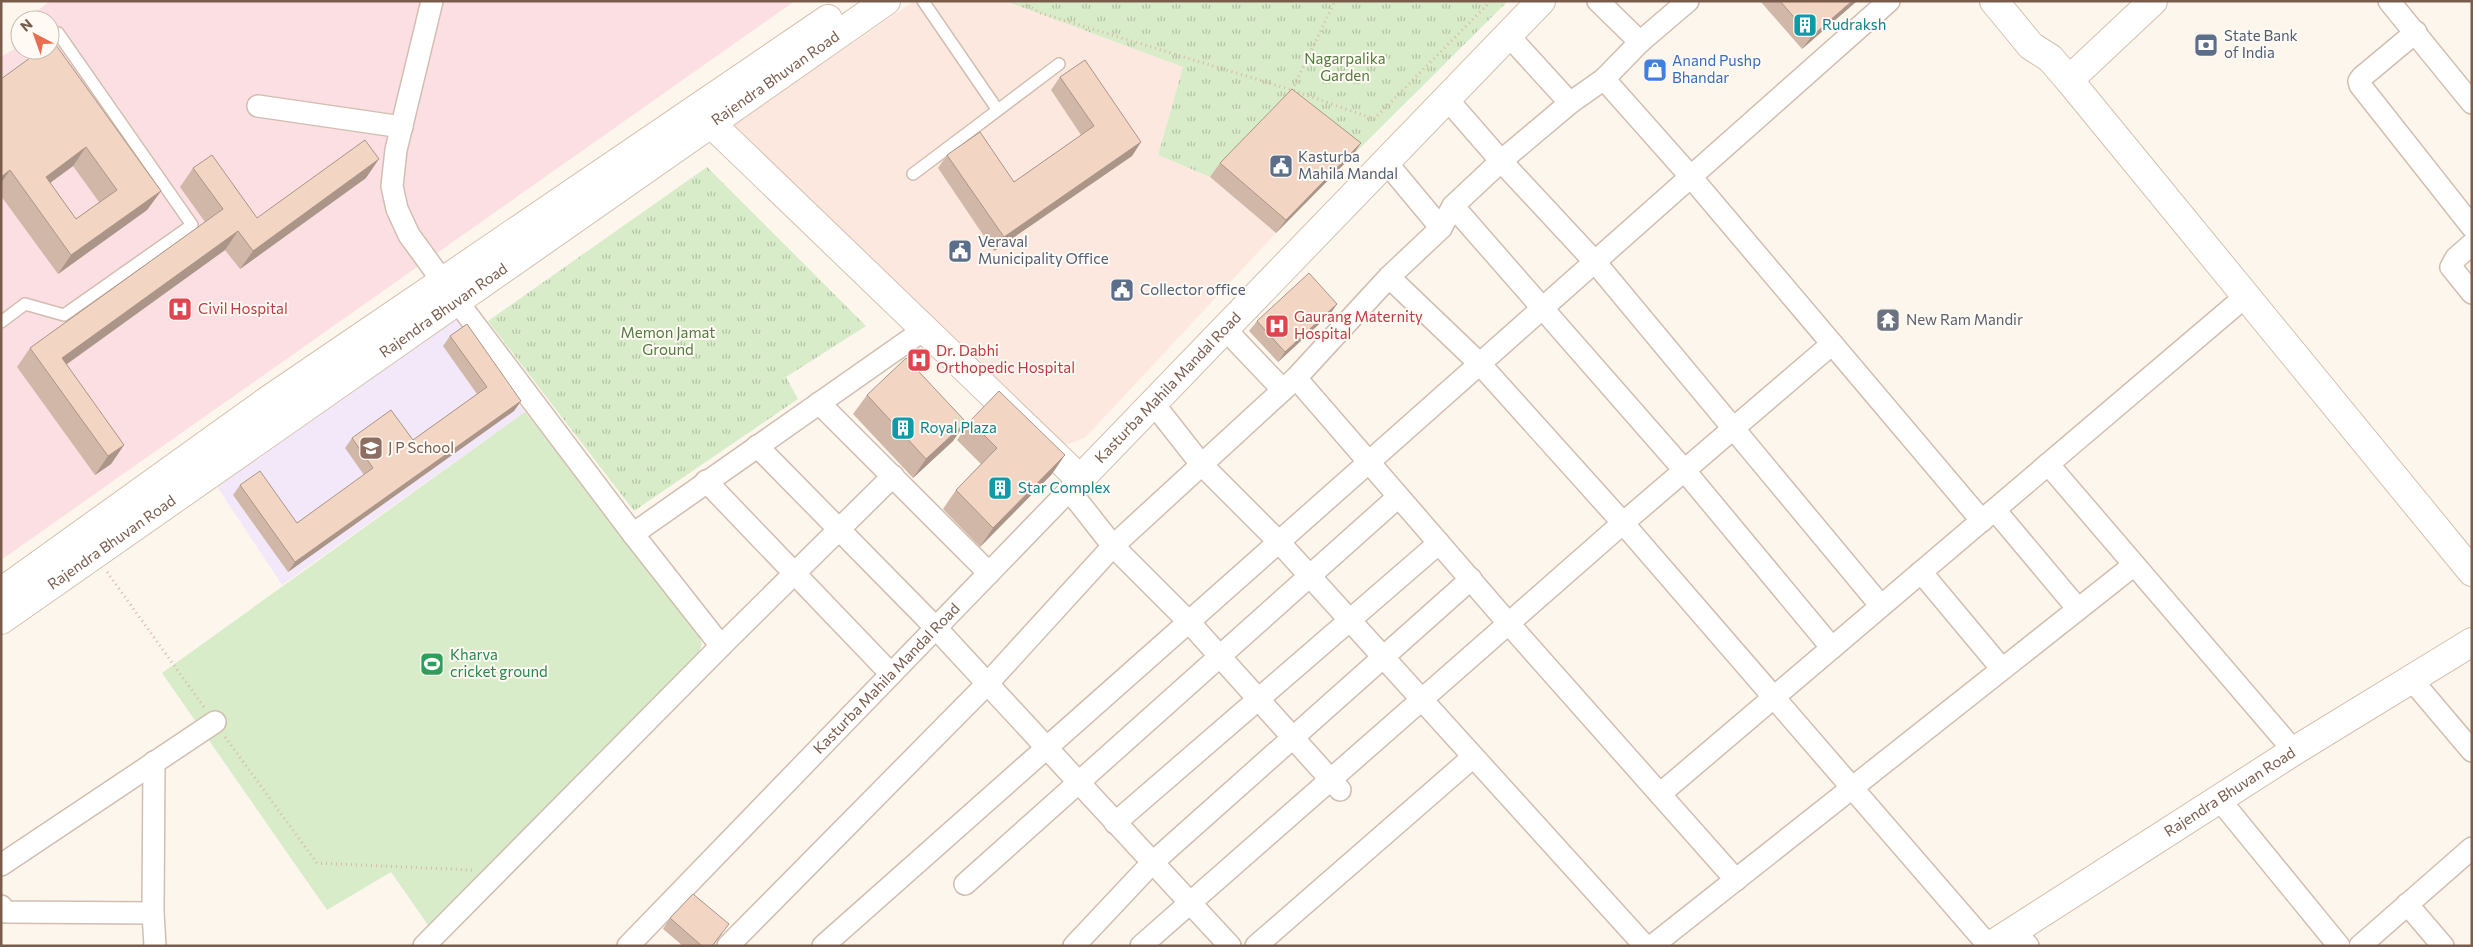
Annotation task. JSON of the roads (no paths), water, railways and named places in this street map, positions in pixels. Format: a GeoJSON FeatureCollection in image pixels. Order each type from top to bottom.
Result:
{"type":"FeatureCollection","features":[{"type":"Feature","properties":{"kind":"street"},"geometry":{"type":"LineString","coordinates":[[432,1],[402,127],[392,186],[397,209],[409,235],[450,291],[633,534],[721,646]]}},
{"type":"Feature","properties":{"kind":"street"},"geometry":{"type":"LineString","coordinates":[[854,1],[703,116],[925,329],[1075,485],[1113,546],[1189,622],[1335,785]]}},
{"type":"Feature","properties":{"kind":"street","name":"Kasturba Mahila Mandal Road"},"geometry":{"type":"LineString","coordinates":[[628,946],[1541,1]]}},
{"type":"Feature","properties":{"kind":"street"},"geometry":{"type":"LineString","coordinates":[[1598,1],[1640,42]]}},
{"type":"Feature","properties":{"kind":"street"},"geometry":{"type":"LineString","coordinates":[[728,946],[988,683],[1113,546],[1290,384],[1389,277],[1441,228],[1453,206],[1500,161],[1570,103],[1604,79],[1640,42],[1688,1]]}},
{"type":"Feature","properties":{"kind":"street"},"geometry":{"type":"LineString","coordinates":[[823,946],[1889,1]]}},
{"type":"Feature","properties":{"kind":"street"},"geometry":{"type":"LineString","coordinates":[[1994,1],[2031,46],[2050,58],[2069,80],[2472,572]]}},
{"type":"Feature","properties":{"kind":"street"},"geometry":{"type":"LineString","coordinates":[[2017,1],[2044,38],[2050,58]]}},
{"type":"Feature","properties":{"kind":"street"},"geometry":{"type":"LineString","coordinates":[[2069,80],[2153,1]]}},
{"type":"Feature","properties":{"kind":"street"},"geometry":{"type":"LineString","coordinates":[[2389,1],[2472,103]]}},
{"type":"Feature","properties":{"kind":"street","name":"Rajendra Bhuvan Road"},"geometry":{"type":"LineString","coordinates":[[4,604],[93,554],[300,395],[703,116],[882,2]]}},
{"type":"Feature","properties":{"kind":"street"},"geometry":{"type":"LineString","coordinates":[[2416,32],[2362,77],[2359,80],[2360,85],[2472,227]]}},
{"type":"Feature","properties":{"kind":"street"},"geometry":{"type":"LineString","coordinates":[[1508,35],[1570,103]]}},
{"type":"Feature","properties":{"kind":"street"},"geometry":{"type":"LineString","coordinates":[[1604,79],[1691,177],[1832,344],[1988,515],[2078,609]]}},
{"type":"Feature","properties":{"kind":"street"},"geometry":{"type":"LineString","coordinates":[[1447,99],[1500,161],[1595,262],[1881,606]]}},
{"type":"Feature","properties":{"kind":"street"},"geometry":{"type":"LineString","coordinates":[[258,106],[402,127]]}},
{"type":"Feature","properties":{"kind":"street"},"geometry":{"type":"LineString","coordinates":[[1386,162],[1441,228]]}},
{"type":"Feature","properties":{"kind":"street"},"geometry":{"type":"LineString","coordinates":[[1453,206],[1685,470],[1832,648]]}},
{"type":"Feature","properties":{"kind":"street"},"geometry":{"type":"LineString","coordinates":[[2472,244],[2456,258],[2451,267],[2472,294]]}},
{"type":"Feature","properties":{"kind":"street"},"geometry":{"type":"LineString","coordinates":[[1389,277],[1480,364],[1623,523],[1989,946]]}},
{"type":"Feature","properties":{"kind":"street"},"geometry":{"type":"LineString","coordinates":[[1660,794],[2246,296]]}},
{"type":"Feature","properties":{"kind":"street"},"geometry":{"type":"LineString","coordinates":[[633,534],[925,329]]}},
{"type":"Feature","properties":{"kind":"street"},"geometry":{"type":"LineString","coordinates":[[1225,329],[1290,384],[1370,462],[1508,624],[1736,880]]}},
{"type":"Feature","properties":{"kind":"street"},"geometry":{"type":"LineString","coordinates":[[1141,946],[1189,904],[1335,785],[1422,700],[1623,523],[1832,344]]}},
{"type":"Feature","properties":{"kind":"street"},"geometry":{"type":"LineString","coordinates":[[4,604],[300,395]]}},
{"type":"Feature","properties":{"kind":"street"},"geometry":{"type":"LineString","coordinates":[[819,402],[989,573]]}},
{"type":"Feature","properties":{"kind":"street"},"geometry":{"type":"LineString","coordinates":[[1153,404],[1201,464],[1279,542],[1645,946]]}},
{"type":"Feature","properties":{"kind":"street"},"geometry":{"type":"LineString","coordinates":[[756,446],[936,628],[1189,904],[1230,946]]}},
{"type":"Feature","properties":{"kind":"street"},"geometry":{"type":"LineString","coordinates":[[2048,464],[2294,751]]}},
{"type":"Feature","properties":{"kind":"street"},"geometry":{"type":"LineString","coordinates":[[424,946],[721,646],[893,476]]}},
{"type":"Feature","properties":{"kind":"street"},"geometry":{"type":"LineString","coordinates":[[706,481],[891,674]]}},
{"type":"Feature","properties":{"kind":"street"},"geometry":{"type":"LineString","coordinates":[[966,884],[1398,497]]}},
{"type":"Feature","properties":{"kind":"street"},"geometry":{"type":"LineString","coordinates":[[1115,823],[1440,543]]}},
{"type":"Feature","properties":{"kind":"street"},"geometry":{"type":"LineString","coordinates":[[1652,946],[2134,565]]}},
{"type":"Feature","properties":{"kind":"street"},"geometry":{"type":"LineString","coordinates":[[1921,572],[2002,669]]}},
{"type":"Feature","properties":{"kind":"street"},"geometry":{"type":"LineString","coordinates":[[1074,946],[1152,862],[1471,579]]}},
{"type":"Feature","properties":{"kind":"street","name":"Rajendra Bhuvan Road"},"geometry":{"type":"LineString","coordinates":[[1989,946],[2021,938],[2219,799],[2472,642]]}},
{"type":"Feature","properties":{"kind":"street"},"geometry":{"type":"LineString","coordinates":[[2411,679],[2472,751]]}},
{"type":"Feature","properties":{"kind":"street"},"geometry":{"type":"LineString","coordinates":[[1,865],[215,722]]}},
{"type":"Feature","properties":{"kind":"street"},"geometry":{"type":"LineString","coordinates":[[1256,946],[1473,756]]}},
{"type":"Feature","properties":{"kind":"street"},"geometry":{"type":"LineString","coordinates":[[154,762],[153,913],[155,946]]}},
{"type":"Feature","properties":{"kind":"street"},"geometry":{"type":"LineString","coordinates":[[2219,799],[2339,946]]}},
{"type":"Feature","properties":{"kind":"street"},"geometry":{"type":"LineString","coordinates":[[2360,946],[2472,848]]}},
{"type":"Feature","properties":{"kind":"street"},"geometry":{"type":"LineString","coordinates":[[2407,904],[2443,946]]}},
{"type":"Feature","properties":{"kind":"street"},"geometry":{"type":"LineString","coordinates":[[1,906],[6,912],[153,913]]}},
{"type":"Feature","properties":{"kind":"lane"},"geometry":{"type":"LineString","coordinates":[[923,1],[997,109]]}},
{"type":"Feature","properties":{"kind":"lane"},"geometry":{"type":"LineString","coordinates":[[1,322],[25,304],[64,315],[192,225],[60,36]]}},
{"type":"Feature","properties":{"kind":"lane"},"geometry":{"type":"LineString","coordinates":[[913,174],[1059,64]]}},
{"type":"Feature","properties":{"kind":"place","name":"Rudraksh"},"geometry":{"type":"Point","coordinates":[1805,25]}},
{"type":"Feature","properties":{"kind":"place","name":"State Bank of India"},"geometry":{"type":"Point","coordinates":[2206,45]}},
{"type":"Feature","properties":{"kind":"place","name":"Anand Pushp Bhandar"},"geometry":{"type":"Point","coordinates":[1655,70]}},
{"type":"Feature","properties":{"kind":"place","name":"Kasturba Mahila Mandal"},"geometry":{"type":"Point","coordinates":[1281,166]}},
{"type":"Feature","properties":{"kind":"place","name":"Veraval Municipality Office"},"geometry":{"type":"Point","coordinates":[960,251]}},
{"type":"Feature","properties":{"kind":"place","name":"Collector office"},"geometry":{"type":"Point","coordinates":[1122,290]}},
{"type":"Feature","properties":{"kind":"place","name":"Civil Hospital"},"geometry":{"type":"Point","coordinates":[180,309]}},
{"type":"Feature","properties":{"kind":"place","name":"New Ram Mandir"},"geometry":{"type":"Point","coordinates":[1888,320]}},
{"type":"Feature","properties":{"kind":"place","name":"Gaurang Maternity Hospital"},"geometry":{"type":"Point","coordinates":[1277,326]}},
{"type":"Feature","properties":{"kind":"place","name":"Dr. Dabhi Orthopedic Hospital"},"geometry":{"type":"Point","coordinates":[919,360]}},
{"type":"Feature","properties":{"kind":"place","name":"Royal Plaza"},"geometry":{"type":"Point","coordinates":[903,428]}},
{"type":"Feature","properties":{"kind":"place","name":"J P School"},"geometry":{"type":"Point","coordinates":[371,448]}},
{"type":"Feature","properties":{"kind":"place","name":"Star Complex"},"geometry":{"type":"Point","coordinates":[1000,488]}},
{"type":"Feature","properties":{"kind":"place","name":"Kharva cricket ground"},"geometry":{"type":"Point","coordinates":[432,664]}},
{"type":"Feature","properties":{"kind":"park label","name":"Nagarpalika Garden"},"geometry":{"type":"Point","coordinates":[1345,68]}},
{"type":"Feature","properties":{"kind":"park label","name":"Memon Jamat Ground"},"geometry":{"type":"Point","coordinates":[668,342]}}]}
